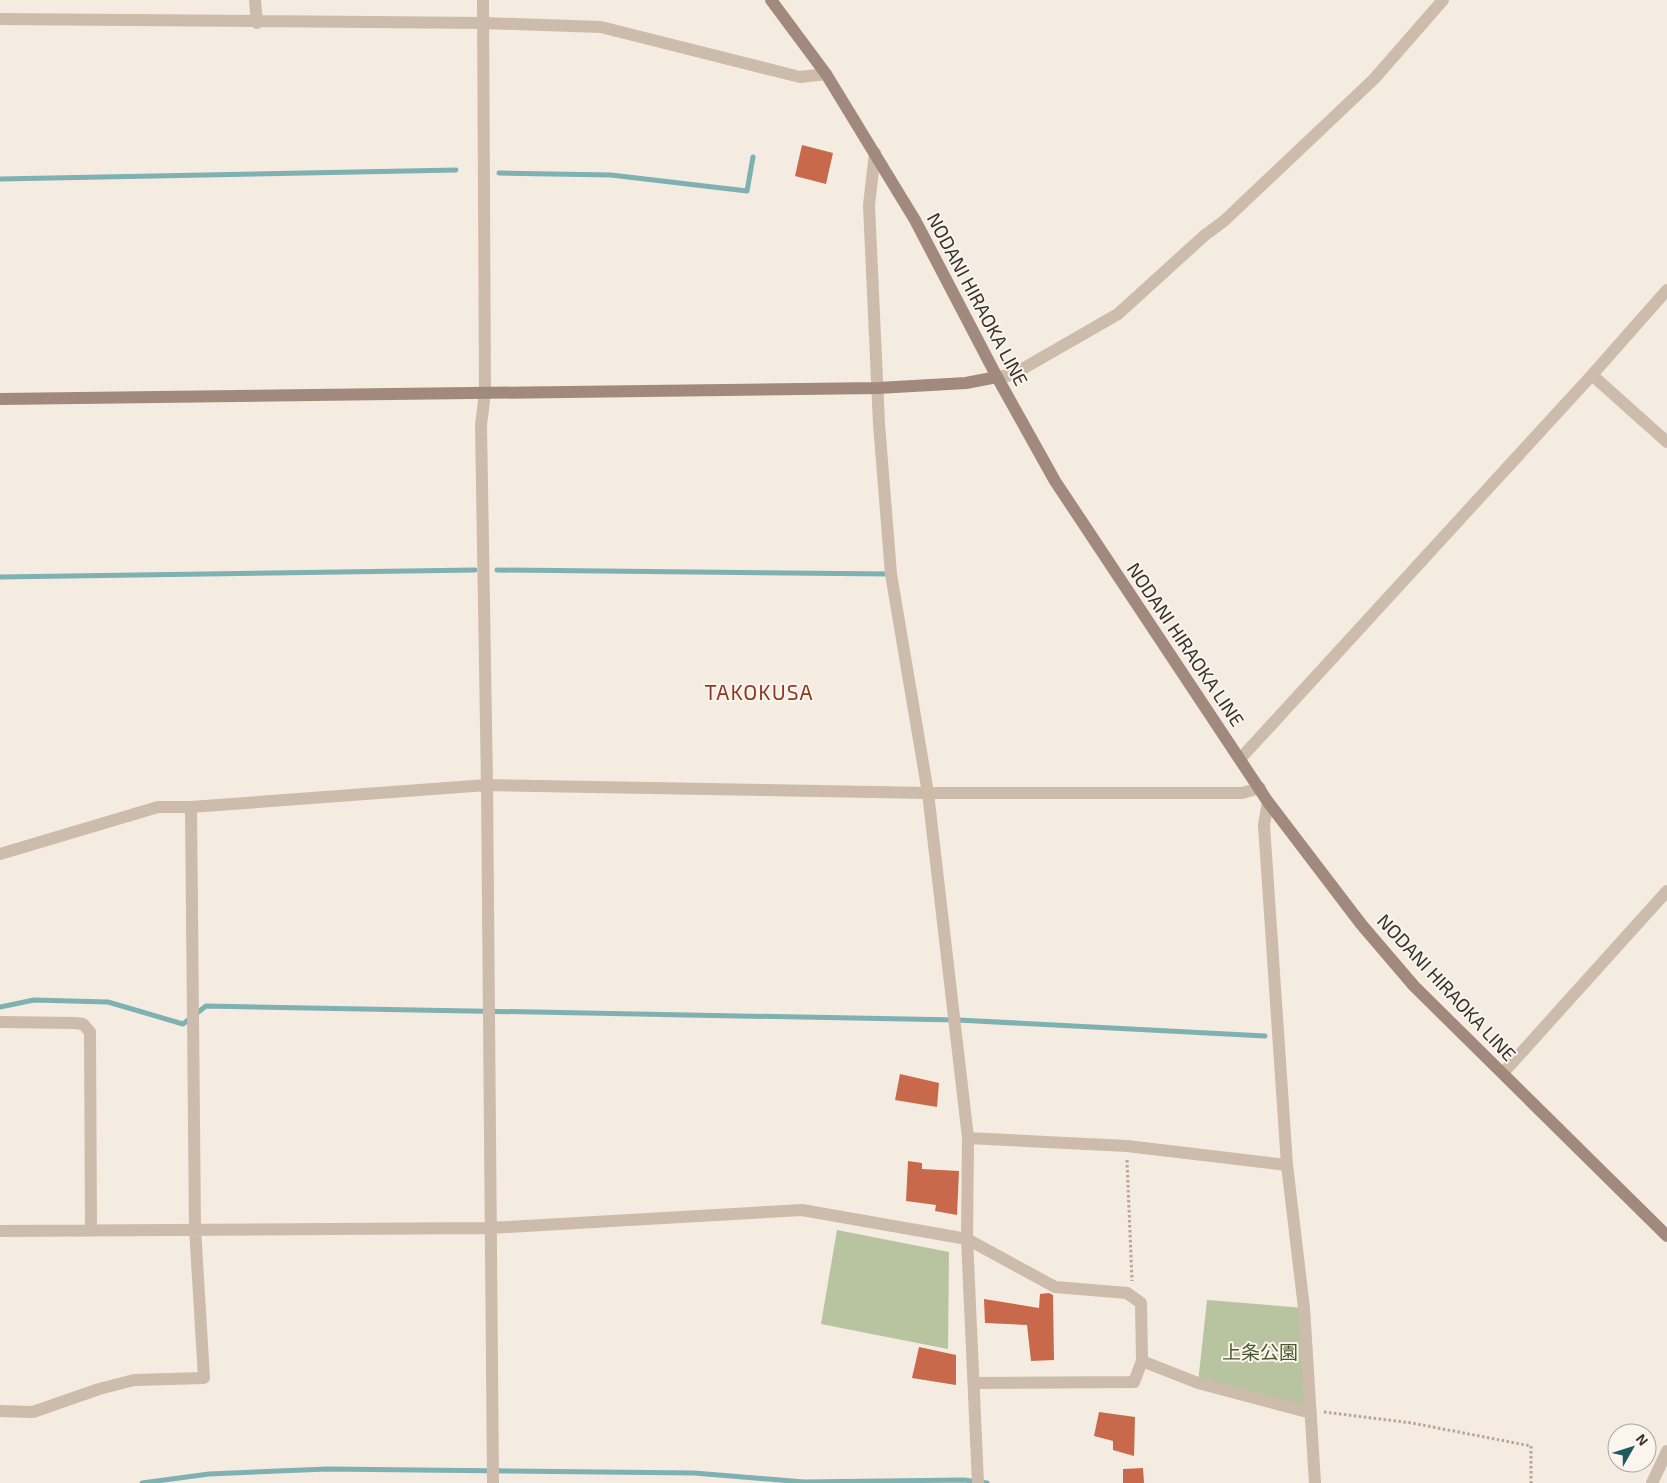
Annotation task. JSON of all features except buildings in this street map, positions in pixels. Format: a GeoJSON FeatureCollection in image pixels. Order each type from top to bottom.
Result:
{"type":"FeatureCollection","features":[{"type":"Feature","properties":{"kind":"main road","name":"NODANI HIRAOKA LINE"},"geometry":{"type":"LineString","coordinates":[[771,0],[826,74],[915,220],[998,377],[1056,481],[1268,802],[1361,924],[1414,986],[1667,1236]]}},
{"type":"Feature","properties":{"kind":"main road"},"geometry":{"type":"LineString","coordinates":[[0,399],[878,388],[966,383],[998,377]]}},
{"type":"Feature","properties":{"kind":"street"},"geometry":{"type":"LineString","coordinates":[[256,0],[257,22]]}},
{"type":"Feature","properties":{"kind":"street"},"geometry":{"type":"LineString","coordinates":[[483,0],[484,393],[481,425],[487,785],[489,1228],[493,1483]]}},
{"type":"Feature","properties":{"kind":"street"},"geometry":{"type":"LineString","coordinates":[[998,377],[1012,376],[1118,314],[1205,235],[1224,221],[1374,79],[1443,0]]}},
{"type":"Feature","properties":{"kind":"street"},"geometry":{"type":"LineString","coordinates":[[0,19],[483,23],[601,27],[800,77],[826,74]]}},
{"type":"Feature","properties":{"kind":"street"},"geometry":{"type":"LineString","coordinates":[[875,153],[869,205],[878,388],[891,574],[928,794],[968,1138],[967,1239],[978,1483]]}},
{"type":"Feature","properties":{"kind":"street"},"geometry":{"type":"LineString","coordinates":[[1240,759],[1667,290]]}},
{"type":"Feature","properties":{"kind":"street"},"geometry":{"type":"LineString","coordinates":[[1592,374],[1667,442]]}},
{"type":"Feature","properties":{"kind":"street"},"geometry":{"type":"LineString","coordinates":[[0,854],[158,807],[191,807],[487,785],[928,794],[1242,793],[1260,788]]}},
{"type":"Feature","properties":{"kind":"street"},"geometry":{"type":"LineString","coordinates":[[1268,802],[1264,825],[1288,1165],[1304,1308],[1315,1483]]}},
{"type":"Feature","properties":{"kind":"street"},"geometry":{"type":"LineString","coordinates":[[0,1411],[33,1412],[99,1389],[134,1380],[204,1378],[195,1228],[191,807]]}},
{"type":"Feature","properties":{"kind":"street"},"geometry":{"type":"LineString","coordinates":[[1503,1073],[1667,891]]}},
{"type":"Feature","properties":{"kind":"street"},"geometry":{"type":"LineString","coordinates":[[0,1022],[75,1023],[83,1024],[90,1032],[91,1230]]}},
{"type":"Feature","properties":{"kind":"street"},"geometry":{"type":"LineString","coordinates":[[968,1138],[1126,1146],[1288,1165]]}},
{"type":"Feature","properties":{"kind":"street"},"geometry":{"type":"LineString","coordinates":[[0,1231],[195,1228],[489,1228],[802,1210],[967,1239],[1055,1286],[1128,1293],[1141,1303],[1142,1361],[1134,1382],[974,1383]]}},
{"type":"Feature","properties":{"kind":"street"},"geometry":{"type":"LineString","coordinates":[[1142,1361],[1198,1384],[1311,1413]]}},
{"type":"Feature","properties":{"kind":"street"},"geometry":{"type":"LineString","coordinates":[[1652,1483],[1667,1451]]}},
{"type":"Feature","properties":{"kind":"path"},"geometry":{"type":"LineString","coordinates":[[1126,1146],[1132,1282],[1128,1293]]}},
{"type":"Feature","properties":{"kind":"path"},"geometry":{"type":"LineString","coordinates":[[1311,1413],[1326,1412],[1412,1424],[1531,1446],[1531,1483]]}},
{"type":"Feature","properties":{"kind":"green space"},"geometry":{"type":"Polygon","coordinates":[[[837,1230],[949,1252],[948,1349],[821,1324],[837,1230]]]}},
{"type":"Feature","properties":{"kind":"green space","name":"上条公園"},"geometry":{"type":"Polygon","coordinates":[[[1207,1300],[1304,1308],[1311,1413],[1198,1383],[1207,1300]]]}},
{"type":"Feature","properties":{"kind":"waterway"},"geometry":{"type":"LineString","coordinates":[[499,173],[611,175],[747,191],[753,157]]}},
{"type":"Feature","properties":{"kind":"waterway"},"geometry":{"type":"LineString","coordinates":[[0,179],[456,170]]}},
{"type":"Feature","properties":{"kind":"waterway"},"geometry":{"type":"LineString","coordinates":[[0,577],[475,570]]}},
{"type":"Feature","properties":{"kind":"waterway"},"geometry":{"type":"LineString","coordinates":[[497,570],[891,574]]}},
{"type":"Feature","properties":{"kind":"waterway"},"geometry":{"type":"LineString","coordinates":[[0,1007],[34,1000],[108,1002],[183,1024],[206,1006],[958,1020],[1265,1036]]}},
{"type":"Feature","properties":{"kind":"waterway"},"geometry":{"type":"LineString","coordinates":[[142,1483],[209,1474],[327,1469],[694,1473],[804,1482],[964,1480],[987,1483]]}},
{"type":"Feature","properties":{"kind":"district","name":"TAKOKUSA"},"geometry":{"type":"Point","coordinates":[759,691]}}]}
